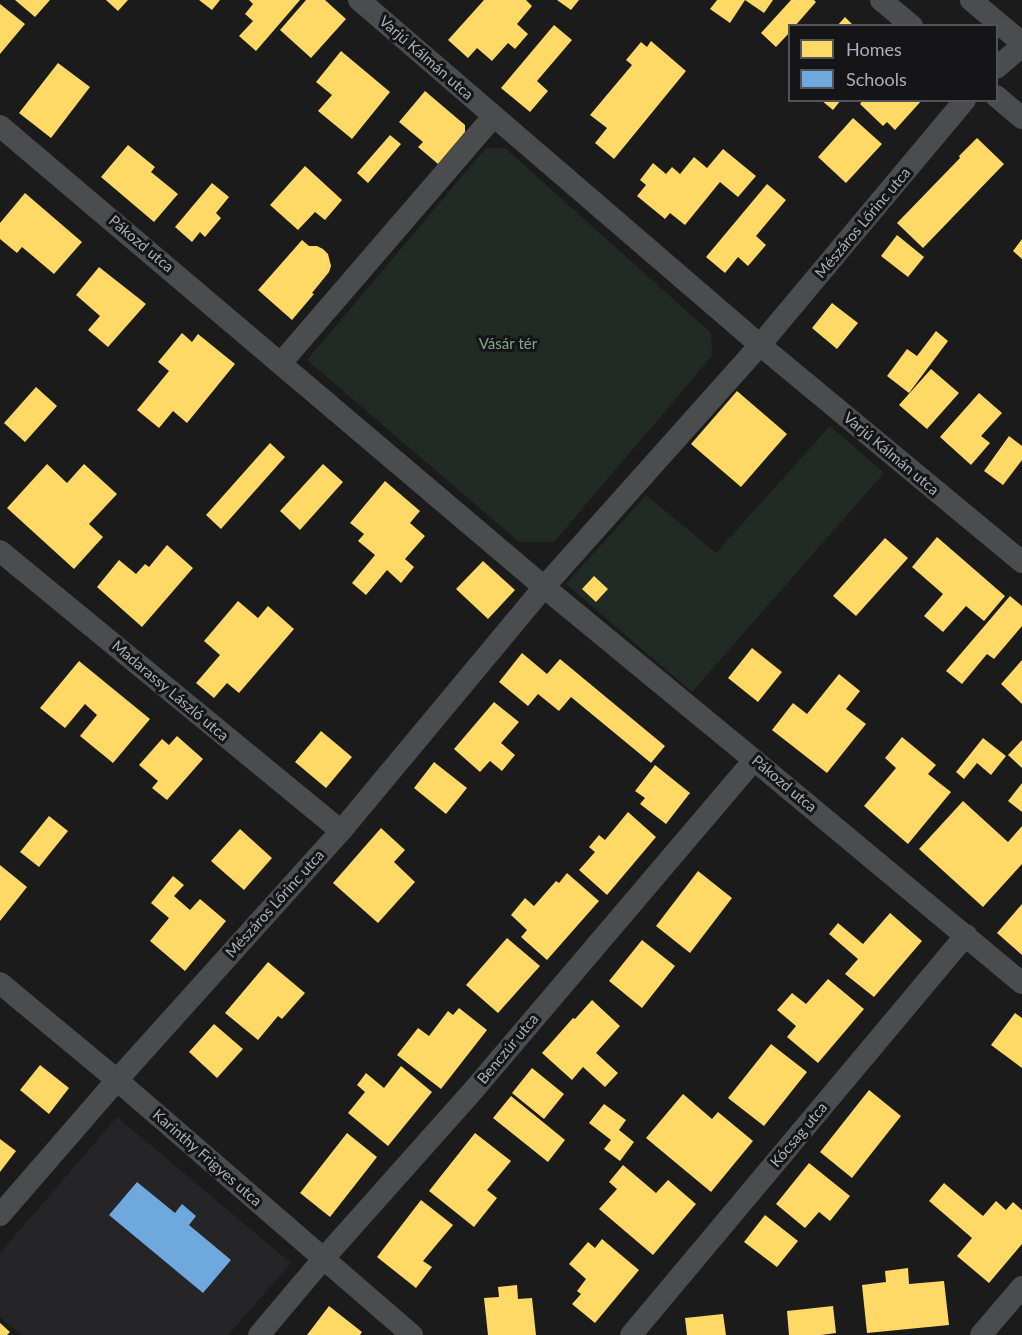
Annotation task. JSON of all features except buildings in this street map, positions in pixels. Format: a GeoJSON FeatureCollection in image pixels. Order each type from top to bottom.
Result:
{"type":"FeatureCollection","features":[{"type":"Feature","properties":{"kind":"street","name":"Varjú Kálmán utca"},"geometry":{"type":"LineString","coordinates":[[359,0],[493,117]]}},
{"type":"Feature","properties":{"kind":"street"},"geometry":{"type":"LineString","coordinates":[[881,0],[910,24]]}},
{"type":"Feature","properties":{"kind":"street"},"geometry":{"type":"LineString","coordinates":[[971,0],[1022,44],[998,66]]}},
{"type":"Feature","properties":{"kind":"street"},"geometry":{"type":"LineString","coordinates":[[998,98],[1022,118]]}},
{"type":"Feature","properties":{"kind":"street","name":"Mészáros Lőrinc utca"},"geometry":{"type":"LineString","coordinates":[[760,345],[963,102]]}},
{"type":"Feature","properties":{"kind":"street"},"geometry":{"type":"LineString","coordinates":[[493,117],[760,345],[544,587],[281,363],[493,117]]}},
{"type":"Feature","properties":{"kind":"street","name":"Pákozd utca"},"geometry":{"type":"LineString","coordinates":[[0,126],[281,363]]}},
{"type":"Feature","properties":{"kind":"street","name":"Varjú Kálmán utca"},"geometry":{"type":"LineString","coordinates":[[760,345],[1022,562]]}},
{"type":"Feature","properties":{"kind":"street","name":"Madarassy László utca"},"geometry":{"type":"LineString","coordinates":[[0,551],[341,831]]}},
{"type":"Feature","properties":{"kind":"street","name":"Mészáros Lőrinc utca"},"geometry":{"type":"LineString","coordinates":[[0,1215],[117,1080],[341,831],[544,587]]}},
{"type":"Feature","properties":{"kind":"street","name":"Pákozd utca"},"geometry":{"type":"LineString","coordinates":[[544,587],[1022,983]]}},
{"type":"Feature","properties":{"kind":"street","name":"Benczúr utca"},"geometry":{"type":"LineString","coordinates":[[259,1335],[324,1258],[471,1093],[754,760]]}},
{"type":"Feature","properties":{"kind":"street","name":"Kócsag utca"},"geometry":{"type":"LineString","coordinates":[[631,1335],[966,935]]}},
{"type":"Feature","properties":{"kind":"street","name":"Karinthy Frigyes utca"},"geometry":{"type":"LineString","coordinates":[[0,983],[117,1080],[412,1335]]}},
{"type":"Feature","properties":{"kind":"street"},"geometry":{"type":"LineString","coordinates":[[981,1335],[1022,1287]]}},
{"type":"Feature","properties":{"kind":"shaded area"},"geometry":{"type":"Polygon","coordinates":[[[117,1117],[291,1263],[228,1335],[21,1335],[0,1317],[0,1253],[117,1117]]]}},
{"type":"Feature","properties":{"kind":"green space","name":"Vásár tér"},"geometry":{"type":"Polygon","coordinates":[[[486,148],[505,148],[711,333],[712,356],[554,542],[519,542],[307,360],[486,148]]]}},
{"type":"Feature","properties":{"kind":"green space"},"geometry":{"type":"Polygon","coordinates":[[[830,426],[884,473],[692,692],[566,584],[646,495],[716,553],[830,426]]]}}]}
